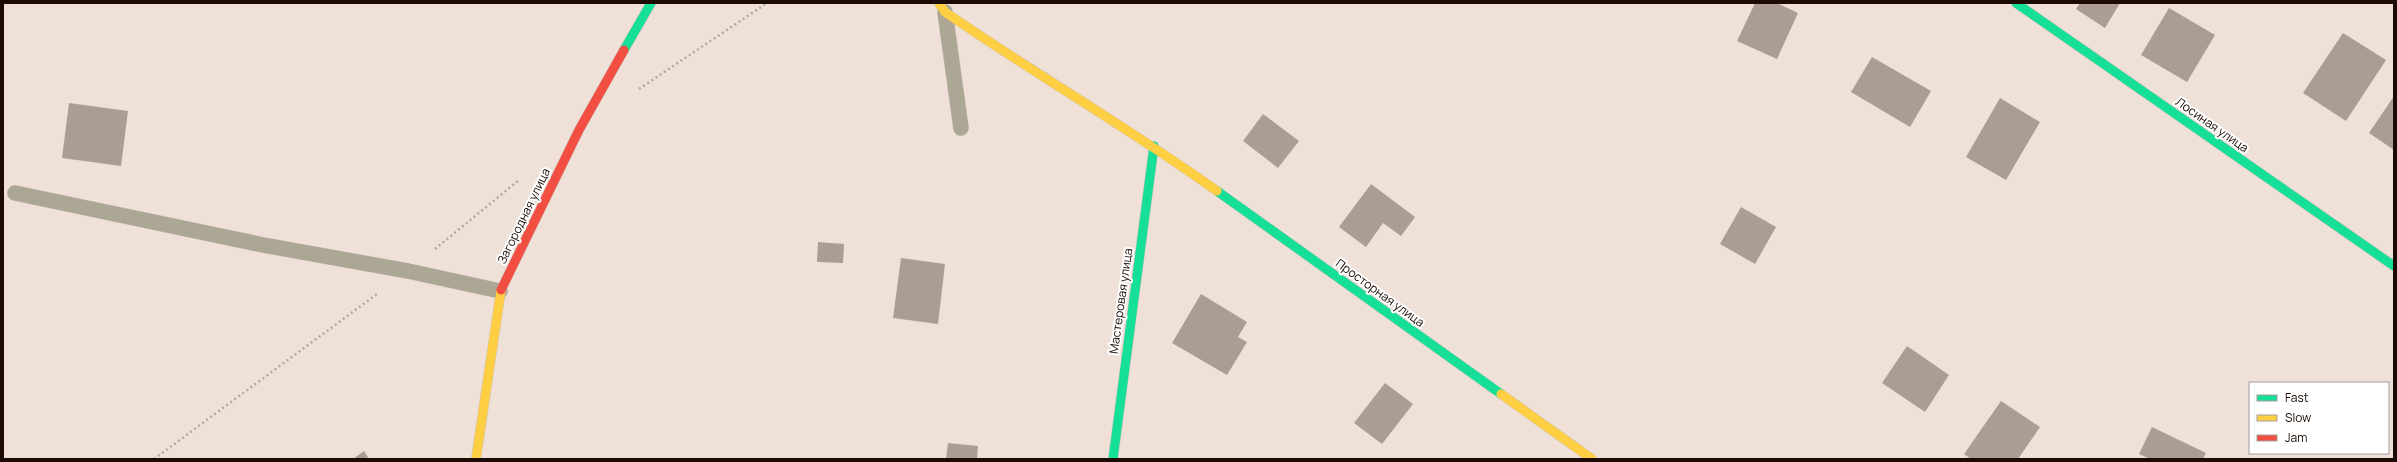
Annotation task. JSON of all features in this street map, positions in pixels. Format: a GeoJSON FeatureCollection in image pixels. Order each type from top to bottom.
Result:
{"type":"FeatureCollection","features":[{"type":"Feature","properties":{"kind":"street","name":"Загородная улица"},"geometry":{"type":"LineString","coordinates":[[476,459],[500,291],[579,130],[651,3]]}},
{"type":"Feature","properties":{"kind":"street","name":"Лосиная улица"},"geometry":{"type":"LineString","coordinates":[[2016,3],[2394,266]]}},
{"type":"Feature","properties":{"kind":"street","name":"Просторная улица"},"geometry":{"type":"LineString","coordinates":[[942,7],[1012,58],[1154,146],[1592,459]]}},
{"type":"Feature","properties":{"kind":"street","name":"Мастеровая улица"},"geometry":{"type":"LineString","coordinates":[[1113,459],[1154,146]]}},
{"type":"Feature","properties":{"kind":"lane"},"geometry":{"type":"LineString","coordinates":[[942,7],[961,128]]}},
{"type":"Feature","properties":{"kind":"lane"},"geometry":{"type":"LineString","coordinates":[[15,193],[263,245],[408,271],[500,291]]}},
{"type":"Feature","properties":{"kind":"path"},"geometry":{"type":"LineString","coordinates":[[638,90],[767,3]]}},
{"type":"Feature","properties":{"kind":"path"},"geometry":{"type":"LineString","coordinates":[[154,459],[408,271],[524,175]]}},
{"type":"Feature","properties":{"kind":"building"},"geometry":{"type":"Polygon","coordinates":[[[1755,3],[1777,3],[1798,13],[1777,59],[1737,41],[1755,3]]]}},
{"type":"Feature","properties":{"kind":"building"},"geometry":{"type":"Polygon","coordinates":[[[2080,3],[2120,3],[2105,28],[2076,9],[2080,3]]]}},
{"type":"Feature","properties":{"kind":"building"},"geometry":{"type":"Polygon","coordinates":[[[2169,8],[2215,35],[2187,82],[2141,55],[2169,8]]]}},
{"type":"Feature","properties":{"kind":"building"},"geometry":{"type":"Polygon","coordinates":[[[2343,33],[2386,60],[2346,121],[2303,93],[2343,33]]]}},
{"type":"Feature","properties":{"kind":"building"},"geometry":{"type":"Polygon","coordinates":[[[1872,57],[1931,91],[1910,127],[1851,92],[1872,57]]]}},
{"type":"Feature","properties":{"kind":"building"},"geometry":{"type":"Polygon","coordinates":[[[2394,96],[2394,150],[2369,133],[2394,96]]]}},
{"type":"Feature","properties":{"kind":"building"},"geometry":{"type":"Polygon","coordinates":[[[2000,98],[2040,122],[2006,180],[1966,157],[2000,98]]]}},
{"type":"Feature","properties":{"kind":"building"},"geometry":{"type":"Polygon","coordinates":[[[69,103],[128,111],[121,166],[62,158],[69,103]]]}},
{"type":"Feature","properties":{"kind":"building"},"geometry":{"type":"Polygon","coordinates":[[[1263,114],[1299,141],[1278,168],[1243,141],[1263,114]]]}},
{"type":"Feature","properties":{"kind":"building"},"geometry":{"type":"Polygon","coordinates":[[[1371,184],[1415,217],[1401,236],[1383,223],[1366,247],[1339,227],[1371,184]]]}},
{"type":"Feature","properties":{"kind":"building"},"geometry":{"type":"Polygon","coordinates":[[[1741,207],[1776,227],[1755,264],[1720,244],[1741,207]]]}},
{"type":"Feature","properties":{"kind":"building"},"geometry":{"type":"Polygon","coordinates":[[[818,242],[844,244],[843,263],[817,262],[818,242]]]}},
{"type":"Feature","properties":{"kind":"building"},"geometry":{"type":"Polygon","coordinates":[[[901,258],[945,264],[938,324],[893,318],[901,258]]]}},
{"type":"Feature","properties":{"kind":"building"},"geometry":{"type":"Polygon","coordinates":[[[1201,294],[1247,322],[1238,337],[1247,342],[1227,375],[1172,343],[1201,294]]]}},
{"type":"Feature","properties":{"kind":"building"},"geometry":{"type":"Polygon","coordinates":[[[1907,346],[1949,375],[1925,412],[1882,383],[1907,346]]]}},
{"type":"Feature","properties":{"kind":"building"},"geometry":{"type":"Polygon","coordinates":[[[1385,383],[1413,404],[1382,444],[1354,423],[1385,383]]]}},
{"type":"Feature","properties":{"kind":"building"},"geometry":{"type":"Polygon","coordinates":[[[2001,401],[2040,427],[2018,459],[1971,459],[1964,454],[2001,401]]]}},
{"type":"Feature","properties":{"kind":"building"},"geometry":{"type":"Polygon","coordinates":[[[2152,427],[2206,453],[2203,459],[2150,459],[2139,454],[2152,427]]]}},
{"type":"Feature","properties":{"kind":"building"},"geometry":{"type":"Polygon","coordinates":[[[948,443],[978,446],[977,459],[946,459],[948,443]]]}},
{"type":"Feature","properties":{"kind":"building"},"geometry":{"type":"Polygon","coordinates":[[[364,451],[369,459],[353,459],[364,451]]]}},
{"type":"Feature","properties":{"kind":"traffic: fast"},"geometry":{"type":"LineString","coordinates":[[624,50],[651,3]]}},
{"type":"Feature","properties":{"kind":"traffic: fast"},"geometry":{"type":"LineString","coordinates":[[2016,3],[2394,266]]}},
{"type":"Feature","properties":{"kind":"traffic: fast"},"geometry":{"type":"LineString","coordinates":[[1113,459],[1154,146]]}},
{"type":"Feature","properties":{"kind":"traffic: fast"},"geometry":{"type":"LineString","coordinates":[[1217,191],[1501,394]]}},
{"type":"Feature","properties":{"kind":"traffic: slow"},"geometry":{"type":"LineString","coordinates":[[939,3],[945,12],[979,35],[1150,145],[1217,191]]}},
{"type":"Feature","properties":{"kind":"traffic: slow"},"geometry":{"type":"LineString","coordinates":[[476,459],[501,290]]}},
{"type":"Feature","properties":{"kind":"traffic: slow"},"geometry":{"type":"LineString","coordinates":[[1501,394],[1592,459]]}},
{"type":"Feature","properties":{"kind":"traffic: jam"},"geometry":{"type":"LineString","coordinates":[[501,290],[579,130],[624,50]]}}]}
